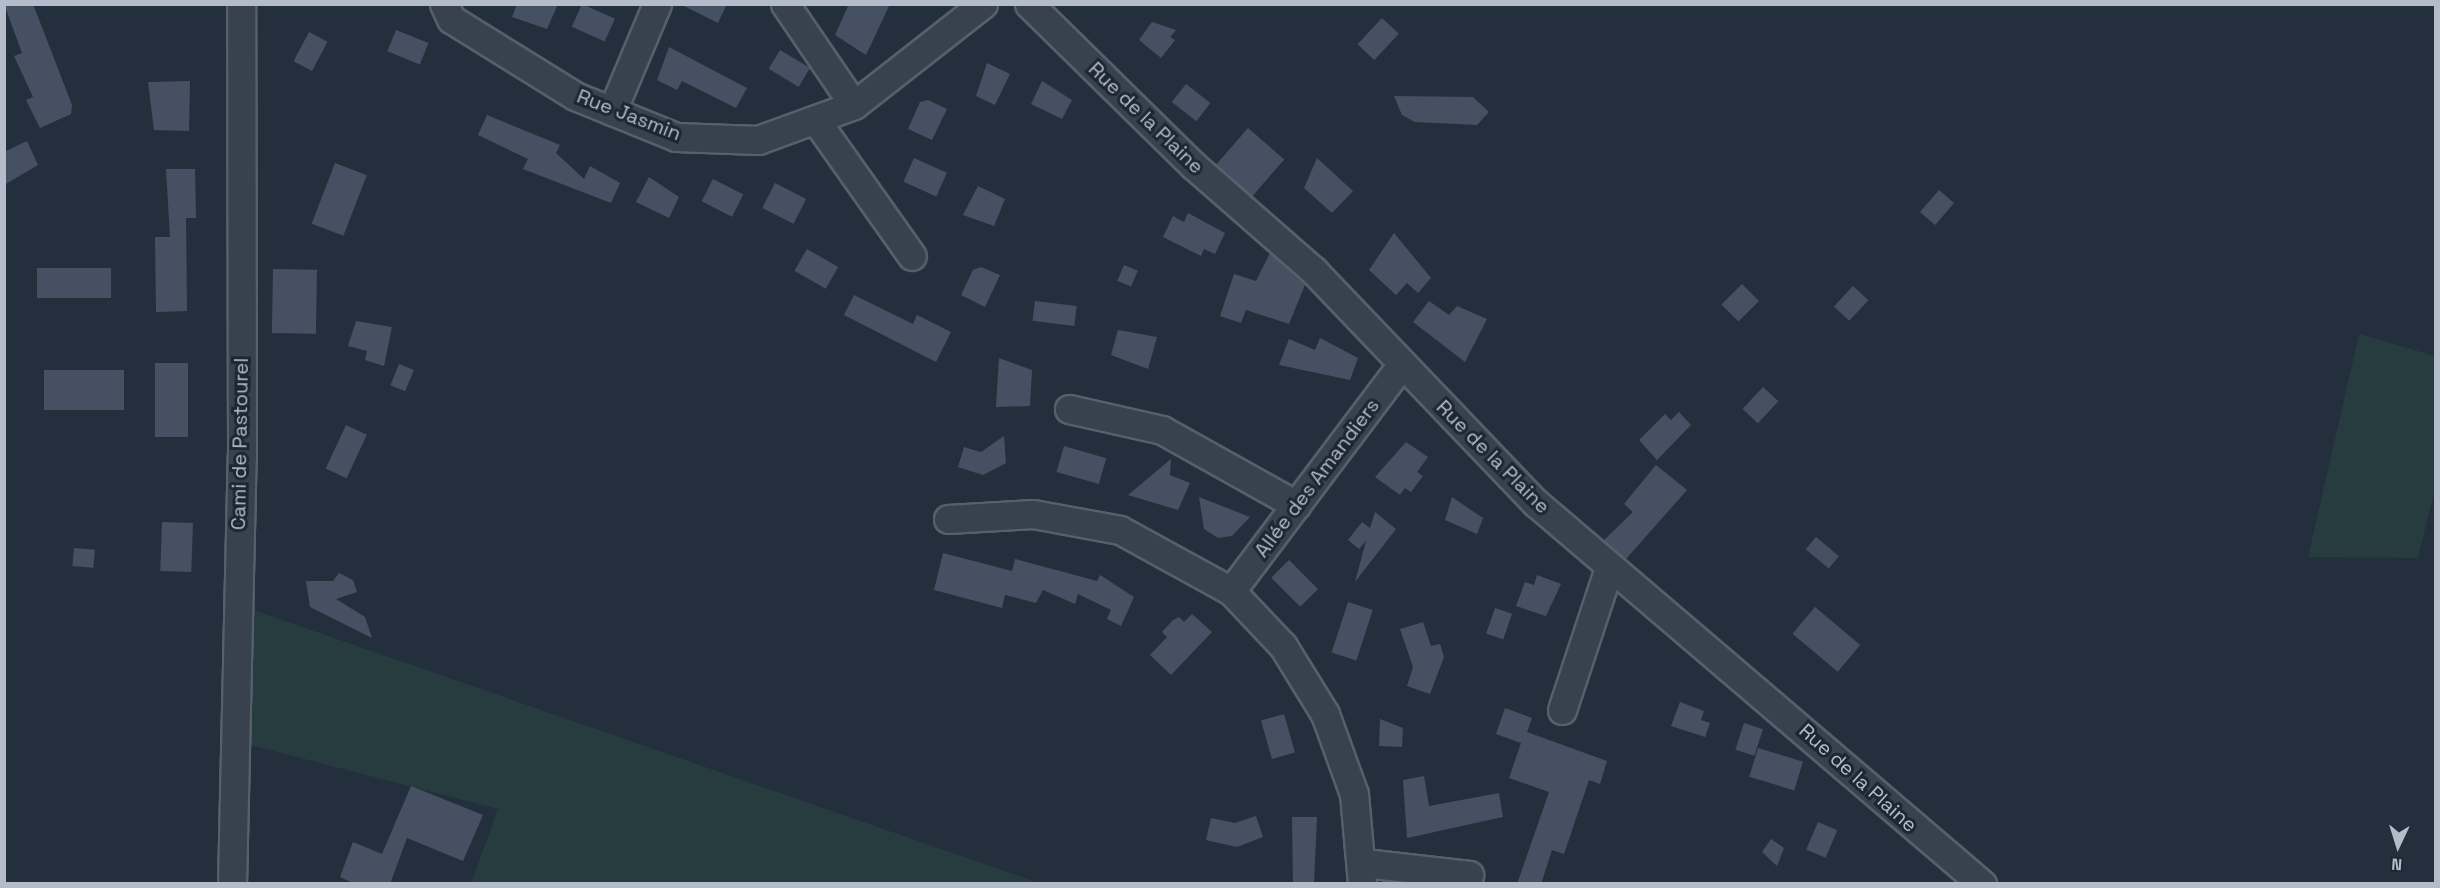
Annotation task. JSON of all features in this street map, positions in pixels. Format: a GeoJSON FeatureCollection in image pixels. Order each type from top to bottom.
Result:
{"type":"FeatureCollection","features":[{"type":"Feature","properties":{"kind":"street","name":"Cami de Pastourel"},"geometry":{"type":"LineString","coordinates":[[232,884],[242,444],[241,4]]}},
{"type":"Feature","properties":{"kind":"street","name":"Rue Jasmin"},"geometry":{"type":"LineString","coordinates":[[444,4],[451,19],[575,96],[676,137],[758,140],[817,122],[854,105],[983,4]]}},
{"type":"Feature","properties":{"kind":"street"},"geometry":{"type":"LineString","coordinates":[[612,111],[657,4]]}},
{"type":"Feature","properties":{"kind":"street"},"geometry":{"type":"LineString","coordinates":[[785,4],[854,105]]}},
{"type":"Feature","properties":{"kind":"street","name":"Rue de la Plaine"},"geometry":{"type":"LineString","coordinates":[[1029,4],[1194,166],[1313,270],[1536,502],[1609,568],[1982,884]]}},
{"type":"Feature","properties":{"kind":"street"},"geometry":{"type":"LineString","coordinates":[[817,122],[912,256]]}},
{"type":"Feature","properties":{"kind":"street","name":"Allée des Amandiers"},"geometry":{"type":"LineString","coordinates":[[1231,591],[1402,364]]}},
{"type":"Feature","properties":{"kind":"street"},"geometry":{"type":"LineString","coordinates":[[1069,409],[1162,430],[1296,505]]}},
{"type":"Feature","properties":{"kind":"street"},"geometry":{"type":"LineString","coordinates":[[948,519],[1033,514],[1120,530],[1231,591],[1283,646],[1325,714],[1354,794],[1363,873],[1469,875]]}},
{"type":"Feature","properties":{"kind":"street"},"geometry":{"type":"LineString","coordinates":[[1563,710],[1609,568]]}},
{"type":"Feature","properties":{"kind":"green space"},"geometry":{"type":"Polygon","coordinates":[[[2359,334],[2435,356],[2435,489],[2418,558],[2308,557],[2359,334]]]}},
{"type":"Feature","properties":{"kind":"green space"},"geometry":{"type":"Polygon","coordinates":[[[245,607],[1039,883],[471,883],[498,809],[235,741],[245,607]]]}},
{"type":"Feature","properties":{"kind":"building"},"geometry":{"type":"Polygon","coordinates":[[[4,4],[33,4],[72,105],[71,114],[40,128],[26,100],[33,97],[14,56],[22,53],[4,4]]]}},
{"type":"Feature","properties":{"kind":"building"},"geometry":{"type":"Polygon","coordinates":[[[517,4],[558,4],[547,29],[512,17],[517,4]]]}},
{"type":"Feature","properties":{"kind":"building"},"geometry":{"type":"Polygon","coordinates":[[[582,4],[615,19],[605,41],[572,27],[582,4]]]}},
{"type":"Feature","properties":{"kind":"building"},"geometry":{"type":"Polygon","coordinates":[[[680,4],[727,4],[718,23],[680,4]]]}},
{"type":"Feature","properties":{"kind":"building"},"geometry":{"type":"Polygon","coordinates":[[[849,4],[890,4],[866,55],[835,35],[849,4]]]}},
{"type":"Feature","properties":{"kind":"building"},"geometry":{"type":"Polygon","coordinates":[[[1382,18],[1399,34],[1374,60],[1357,44],[1382,18]]]}},
{"type":"Feature","properties":{"kind":"building"},"geometry":{"type":"Polygon","coordinates":[[[1152,22],[1176,30],[1170,37],[1175,40],[1161,58],[1139,40],[1152,22]]]}},
{"type":"Feature","properties":{"kind":"building"},"geometry":{"type":"Polygon","coordinates":[[[396,30],[428,43],[420,64],[387,51],[396,30]]]}},
{"type":"Feature","properties":{"kind":"building"},"geometry":{"type":"Polygon","coordinates":[[[309,32],[328,42],[312,71],[294,61],[309,32]]]}},
{"type":"Feature","properties":{"kind":"building"},"geometry":{"type":"Polygon","coordinates":[[[669,47],[747,88],[736,108],[682,81],[677,90],[657,80],[669,47]]]}},
{"type":"Feature","properties":{"kind":"building"},"geometry":{"type":"Polygon","coordinates":[[[780,50],[810,68],[799,87],[769,69],[780,50]]]}},
{"type":"Feature","properties":{"kind":"building"},"geometry":{"type":"Polygon","coordinates":[[[987,63],[1010,74],[995,105],[976,96],[987,63]]]}},
{"type":"Feature","properties":{"kind":"building"},"geometry":{"type":"Polygon","coordinates":[[[190,81],[189,131],[154,130],[148,82],[190,81]]]}},
{"type":"Feature","properties":{"kind":"building"},"geometry":{"type":"Polygon","coordinates":[[[1042,81],[1072,100],[1062,119],[1031,104],[1042,81]]]}},
{"type":"Feature","properties":{"kind":"building"},"geometry":{"type":"Polygon","coordinates":[[[1186,84],[1210,103],[1196,121],[1172,102],[1186,84]]]}},
{"type":"Feature","properties":{"kind":"building"},"geometry":{"type":"Polygon","coordinates":[[[1394,96],[1473,97],[1489,112],[1477,125],[1415,122],[1402,115],[1394,96]]]}},
{"type":"Feature","properties":{"kind":"building"},"geometry":{"type":"Polygon","coordinates":[[[928,100],[947,109],[932,140],[908,129],[920,102],[928,100]]]}},
{"type":"Feature","properties":{"kind":"building"},"geometry":{"type":"Polygon","coordinates":[[[487,115],[560,145],[556,153],[584,179],[590,166],[620,183],[611,203],[523,169],[528,159],[478,135],[487,115]]]}},
{"type":"Feature","properties":{"kind":"building"},"geometry":{"type":"Polygon","coordinates":[[[1248,128],[1284,159],[1252,196],[1216,165],[1248,128]]]}},
{"type":"Feature","properties":{"kind":"building"},"geometry":{"type":"Polygon","coordinates":[[[27,141],[38,165],[4,185],[4,152],[27,141]]]}},
{"type":"Feature","properties":{"kind":"building"},"geometry":{"type":"Polygon","coordinates":[[[914,158],[947,173],[936,196],[903,182],[914,158]]]}},
{"type":"Feature","properties":{"kind":"building"},"geometry":{"type":"Polygon","coordinates":[[[1317,158],[1353,191],[1332,213],[1304,188],[1317,158]]]}},
{"type":"Feature","properties":{"kind":"building"},"geometry":{"type":"Polygon","coordinates":[[[335,163],[367,175],[343,236],[312,224],[335,163]]]}},
{"type":"Feature","properties":{"kind":"building"},"geometry":{"type":"Polygon","coordinates":[[[166,169],[195,169],[196,218],[186,218],[187,311],[156,312],[155,237],[170,237],[166,169]]]}},
{"type":"Feature","properties":{"kind":"building"},"geometry":{"type":"Polygon","coordinates":[[[649,177],[679,197],[669,218],[636,202],[649,177]]]}},
{"type":"Feature","properties":{"kind":"building"},"geometry":{"type":"Polygon","coordinates":[[[713,179],[743,194],[732,217],[702,201],[713,179]]]}},
{"type":"Feature","properties":{"kind":"building"},"geometry":{"type":"Polygon","coordinates":[[[775,183],[806,199],[793,224],[762,208],[775,183]]]}},
{"type":"Feature","properties":{"kind":"building"},"geometry":{"type":"Polygon","coordinates":[[[978,186],[1005,199],[994,226],[963,215],[978,186]]]}},
{"type":"Feature","properties":{"kind":"building"},"geometry":{"type":"Polygon","coordinates":[[[1939,190],[1954,203],[1935,225],[1920,212],[1939,190]]]}},
{"type":"Feature","properties":{"kind":"building"},"geometry":{"type":"Polygon","coordinates":[[[1188,213],[1225,233],[1215,254],[1204,249],[1201,256],[1163,237],[1173,216],[1184,222],[1188,213]]]}},
{"type":"Feature","properties":{"kind":"building"},"geometry":{"type":"Polygon","coordinates":[[[1394,233],[1431,278],[1418,293],[1407,283],[1396,295],[1369,270],[1394,233]]]}},
{"type":"Feature","properties":{"kind":"building"},"geometry":{"type":"Polygon","coordinates":[[[807,249],[838,267],[826,289],[794,271],[807,249]]]}},
{"type":"Feature","properties":{"kind":"building"},"geometry":{"type":"Polygon","coordinates":[[[1270,253],[1305,285],[1289,324],[1246,310],[1241,323],[1220,316],[1234,274],[1256,281],[1270,253]]]}},
{"type":"Feature","properties":{"kind":"building"},"geometry":{"type":"Polygon","coordinates":[[[1124,265],[1138,271],[1131,287],[1117,281],[1124,265]]]}},
{"type":"Feature","properties":{"kind":"building"},"geometry":{"type":"Polygon","coordinates":[[[981,267],[1000,275],[985,307],[961,295],[973,270],[981,267]]]}},
{"type":"Feature","properties":{"kind":"building"},"geometry":{"type":"Polygon","coordinates":[[[37,268],[111,268],[111,298],[37,298],[37,268]]]}},
{"type":"Feature","properties":{"kind":"building"},"geometry":{"type":"Polygon","coordinates":[[[273,269],[317,270],[316,334],[272,333],[273,269]]]}},
{"type":"Feature","properties":{"kind":"building"},"geometry":{"type":"Polygon","coordinates":[[[1742,284],[1759,301],[1738,321],[1721,305],[1742,284]]]}},
{"type":"Feature","properties":{"kind":"building"},"geometry":{"type":"Polygon","coordinates":[[[1853,286],[1868,300],[1849,321],[1834,306],[1853,286]]]}},
{"type":"Feature","properties":{"kind":"building"},"geometry":{"type":"Polygon","coordinates":[[[854,295],[913,324],[917,315],[951,332],[936,362],[844,315],[854,295]]]}},
{"type":"Feature","properties":{"kind":"building"},"geometry":{"type":"Polygon","coordinates":[[[1035,301],[1077,306],[1074,326],[1033,321],[1035,301]]]}},
{"type":"Feature","properties":{"kind":"building"},"geometry":{"type":"Polygon","coordinates":[[[1429,301],[1449,315],[1457,306],[1487,319],[1465,362],[1413,322],[1429,301]]]}},
{"type":"Feature","properties":{"kind":"building"},"geometry":{"type":"Polygon","coordinates":[[[356,321],[392,327],[384,366],[365,360],[367,351],[348,346],[356,321]]]}},
{"type":"Feature","properties":{"kind":"building"},"geometry":{"type":"Polygon","coordinates":[[[1118,330],[1157,337],[1148,369],[1111,355],[1118,330]]]}},
{"type":"Feature","properties":{"kind":"building"},"geometry":{"type":"Polygon","coordinates":[[[1320,338],[1358,358],[1350,380],[1279,365],[1289,339],[1315,350],[1320,338]]]}},
{"type":"Feature","properties":{"kind":"building"},"geometry":{"type":"Polygon","coordinates":[[[999,358],[1032,370],[1030,406],[996,407],[999,358]]]}},
{"type":"Feature","properties":{"kind":"building"},"geometry":{"type":"Polygon","coordinates":[[[155,363],[188,363],[188,437],[155,437],[155,363]]]}},
{"type":"Feature","properties":{"kind":"building"},"geometry":{"type":"Polygon","coordinates":[[[399,364],[414,370],[405,391],[390,385],[399,364]]]}},
{"type":"Feature","properties":{"kind":"building"},"geometry":{"type":"Polygon","coordinates":[[[44,370],[124,370],[124,410],[44,410],[44,370]]]}},
{"type":"Feature","properties":{"kind":"building"},"geometry":{"type":"Polygon","coordinates":[[[1763,387],[1778,401],[1758,423],[1743,409],[1763,387]]]}},
{"type":"Feature","properties":{"kind":"building"},"geometry":{"type":"Polygon","coordinates":[[[1679,412],[1691,425],[1657,460],[1639,440],[1665,414],[1671,420],[1679,412]]]}},
{"type":"Feature","properties":{"kind":"building"},"geometry":{"type":"Polygon","coordinates":[[[346,425],[367,435],[347,478],[326,469],[346,425]]]}},
{"type":"Feature","properties":{"kind":"building"},"geometry":{"type":"Polygon","coordinates":[[[1004,436],[1006,463],[983,475],[958,467],[964,447],[981,452],[1004,436]]]}},
{"type":"Feature","properties":{"kind":"building"},"geometry":{"type":"Polygon","coordinates":[[[1406,442],[1428,457],[1417,472],[1423,476],[1411,492],[1405,488],[1400,495],[1375,477],[1406,442]]]}},
{"type":"Feature","properties":{"kind":"building"},"geometry":{"type":"Polygon","coordinates":[[[1064,446],[1106,458],[1099,484],[1057,472],[1064,446]]]}},
{"type":"Feature","properties":{"kind":"building"},"geometry":{"type":"Polygon","coordinates":[[[1171,459],[1170,475],[1190,483],[1178,510],[1128,495],[1171,459]]]}},
{"type":"Feature","properties":{"kind":"building"},"geometry":{"type":"Polygon","coordinates":[[[1656,465],[1687,490],[1626,559],[1604,540],[1633,512],[1624,504],[1656,465]]]}},
{"type":"Feature","properties":{"kind":"building"},"geometry":{"type":"Polygon","coordinates":[[[1199,497],[1250,517],[1232,536],[1218,538],[1204,529],[1199,497]]]}},
{"type":"Feature","properties":{"kind":"building"},"geometry":{"type":"Polygon","coordinates":[[[1452,497],[1483,518],[1477,534],[1445,520],[1452,497]]]}},
{"type":"Feature","properties":{"kind":"building"},"geometry":{"type":"Polygon","coordinates":[[[1375,512],[1396,529],[1355,582],[1366,541],[1359,549],[1348,540],[1362,522],[1370,528],[1375,512]]]}},
{"type":"Feature","properties":{"kind":"building"},"geometry":{"type":"Polygon","coordinates":[[[162,522],[193,523],[191,572],[160,571],[162,522]]]}},
{"type":"Feature","properties":{"kind":"building"},"geometry":{"type":"Polygon","coordinates":[[[1816,537],[1839,556],[1829,569],[1806,549],[1816,537]]]}},
{"type":"Feature","properties":{"kind":"building"},"geometry":{"type":"Polygon","coordinates":[[[74,548],[95,550],[93,568],[72,566],[74,548]]]}},
{"type":"Feature","properties":{"kind":"building"},"geometry":{"type":"Polygon","coordinates":[[[943,553],[1012,571],[1015,559],[1097,581],[1100,575],[1134,597],[1121,626],[1107,619],[1111,610],[1078,594],[1075,604],[1043,590],[1036,603],[1005,595],[1002,608],[934,590],[943,553]]]}},
{"type":"Feature","properties":{"kind":"building"},"geometry":{"type":"Polygon","coordinates":[[[1289,560],[1318,589],[1300,607],[1271,578],[1289,560]]]}},
{"type":"Feature","properties":{"kind":"building"},"geometry":{"type":"Polygon","coordinates":[[[339,573],[353,580],[357,592],[336,599],[365,617],[372,638],[310,607],[306,581],[333,581],[339,573]]]}},
{"type":"Feature","properties":{"kind":"building"},"geometry":{"type":"Polygon","coordinates":[[[1537,575],[1561,584],[1546,616],[1516,606],[1525,582],[1534,585],[1537,575]]]}},
{"type":"Feature","properties":{"kind":"building"},"geometry":{"type":"Polygon","coordinates":[[[1348,602],[1373,610],[1356,660],[1332,652],[1348,602]]]}},
{"type":"Feature","properties":{"kind":"building"},"geometry":{"type":"Polygon","coordinates":[[[1815,607],[1860,645],[1838,672],[1793,634],[1815,607]]]}},
{"type":"Feature","properties":{"kind":"building"},"geometry":{"type":"Polygon","coordinates":[[[1495,608],[1512,614],[1503,639],[1486,634],[1495,608]]]}},
{"type":"Feature","properties":{"kind":"building"},"geometry":{"type":"Polygon","coordinates":[[[1192,614],[1212,632],[1171,675],[1150,655],[1167,637],[1162,632],[1173,620],[1179,617],[1184,622],[1192,614]]]}},
{"type":"Feature","properties":{"kind":"building"},"geometry":{"type":"Polygon","coordinates":[[[1423,622],[1431,646],[1440,644],[1444,657],[1430,694],[1407,686],[1413,667],[1400,629],[1423,622]]]}},
{"type":"Feature","properties":{"kind":"building"},"geometry":{"type":"Polygon","coordinates":[[[1680,702],[1704,711],[1701,720],[1710,723],[1705,737],[1671,726],[1680,702]]]}},
{"type":"Feature","properties":{"kind":"building"},"geometry":{"type":"Polygon","coordinates":[[[1505,708],[1532,718],[1527,732],[1607,761],[1600,784],[1589,780],[1564,854],[1552,850],[1541,884],[1517,884],[1549,792],[1509,778],[1521,743],[1496,734],[1505,708]]]}},
{"type":"Feature","properties":{"kind":"building"},"geometry":{"type":"Polygon","coordinates":[[[1284,714],[1295,752],[1272,759],[1261,721],[1284,714]]]}},
{"type":"Feature","properties":{"kind":"building"},"geometry":{"type":"Polygon","coordinates":[[[1380,719],[1403,728],[1402,747],[1379,746],[1380,719]]]}},
{"type":"Feature","properties":{"kind":"building"},"geometry":{"type":"Polygon","coordinates":[[[1744,723],[1763,729],[1754,756],[1735,750],[1744,723]]]}},
{"type":"Feature","properties":{"kind":"building"},"geometry":{"type":"Polygon","coordinates":[[[1758,748],[1803,762],[1794,790],[1749,777],[1758,748]]]}},
{"type":"Feature","properties":{"kind":"building"},"geometry":{"type":"Polygon","coordinates":[[[1424,776],[1429,806],[1499,793],[1503,817],[1407,838],[1403,780],[1424,776]]]}},
{"type":"Feature","properties":{"kind":"building"},"geometry":{"type":"Polygon","coordinates":[[[411,786],[483,815],[463,861],[407,838],[390,884],[355,884],[340,877],[353,842],[382,854],[411,786]]]}},
{"type":"Feature","properties":{"kind":"building"},"geometry":{"type":"Polygon","coordinates":[[[1256,816],[1263,837],[1237,847],[1206,840],[1211,818],[1235,823],[1256,816]]]}},
{"type":"Feature","properties":{"kind":"building"},"geometry":{"type":"Polygon","coordinates":[[[1292,817],[1317,817],[1314,884],[1293,884],[1292,817]]]}},
{"type":"Feature","properties":{"kind":"building"},"geometry":{"type":"Polygon","coordinates":[[[1818,822],[1837,830],[1826,858],[1806,850],[1818,822]]]}},
{"type":"Feature","properties":{"kind":"building"},"geometry":{"type":"Polygon","coordinates":[[[1771,839],[1784,848],[1777,866],[1762,852],[1771,839]]]}}]}
